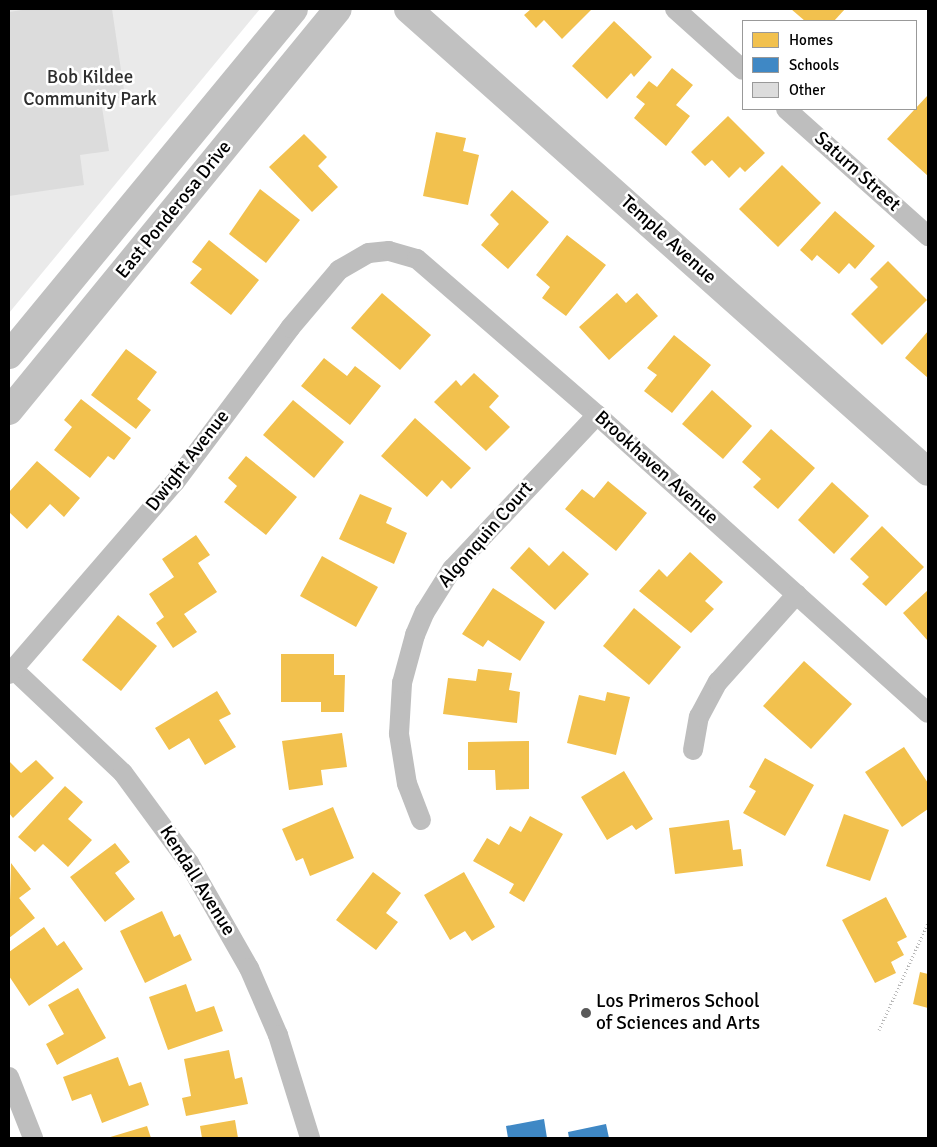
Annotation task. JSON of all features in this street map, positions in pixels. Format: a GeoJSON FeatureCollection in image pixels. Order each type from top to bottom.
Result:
{"type":"FeatureCollection","features":[{"type":"Feature","properties":{"kind":"main road","name":"East Ponderosa Drive"},"geometry":{"type":"LineString","coordinates":[[9,355],[294,9]]}},
{"type":"Feature","properties":{"kind":"main road","name":"East Ponderosa Drive"},"geometry":{"type":"LineString","coordinates":[[9,411],[338,9]]}},
{"type":"Feature","properties":{"kind":"main road","name":"Temple Avenue"},"geometry":{"type":"LineString","coordinates":[[408,9],[928,472]]}},
{"type":"Feature","properties":{"kind":"street"},"geometry":{"type":"LineString","coordinates":[[675,9],[742,69]]}},
{"type":"Feature","properties":{"kind":"street","name":"Saturn Street"},"geometry":{"type":"LineString","coordinates":[[787,110],[928,236]]}},
{"type":"Feature","properties":{"kind":"street","name":"Brookhaven Avenue"},"geometry":{"type":"LineString","coordinates":[[369,253],[390,251],[416,259],[597,415],[928,713]]}},
{"type":"Feature","properties":{"kind":"street","name":"Dwight Avenue"},"geometry":{"type":"LineString","coordinates":[[11,671],[175,482],[290,328],[333,277],[350,261],[369,253]]}},
{"type":"Feature","properties":{"kind":"street","name":"Algonquin Court"},"geometry":{"type":"LineString","coordinates":[[420,820],[407,784],[399,734],[402,683],[415,635],[425,612],[452,569],[597,415]]}},
{"type":"Feature","properties":{"kind":"street"},"geometry":{"type":"LineString","coordinates":[[693,750],[699,717],[718,682],[797,594]]}},
{"type":"Feature","properties":{"kind":"street","name":"Kendall Avenue"},"geometry":{"type":"LineString","coordinates":[[11,671],[123,773],[189,863],[249,968],[278,1035],[310,1138]]}},
{"type":"Feature","properties":{"kind":"street"},"geometry":{"type":"LineString","coordinates":[[9,1077],[33,1138]]}},
{"type":"Feature","properties":{"kind":"path"},"geometry":{"type":"LineString","coordinates":[[879,1030],[928,923]]}},
{"type":"Feature","properties":{"kind":"green space","name":"Bob Kildee Community Park"},"geometry":{"type":"Polygon","coordinates":[[[9,9],[260,9],[9,313],[9,9]]]}},
{"type":"Feature","properties":{"kind":"building: Homes"},"geometry":{"type":"Polygon","coordinates":[[[531,9],[591,10],[562,39],[544,20],[536,28],[524,15],[531,9]]]}},
{"type":"Feature","properties":{"kind":"building: Homes"},"geometry":{"type":"Polygon","coordinates":[[[791,9],[845,9],[835,20],[804,20],[791,9]]]}},
{"type":"Feature","properties":{"kind":"building: Homes"},"geometry":{"type":"Polygon","coordinates":[[[614,21],[652,57],[634,77],[631,73],[607,99],[572,66],[614,21]]]}},
{"type":"Feature","properties":{"kind":"building: Homes"},"geometry":{"type":"Polygon","coordinates":[[[672,68],[693,85],[676,105],[690,116],[666,146],[634,118],[645,104],[636,97],[649,81],[657,87],[672,68]]]}},
{"type":"Feature","properties":{"kind":"building: Homes"},"geometry":{"type":"Polygon","coordinates":[[[928,95],[928,176],[887,139],[914,110],[917,110],[917,107],[928,95]]]}},
{"type":"Feature","properties":{"kind":"building: Homes"},"geometry":{"type":"Polygon","coordinates":[[[728,116],[765,153],[745,172],[740,167],[729,178],[712,160],[705,166],[691,152],[728,116]]]}},
{"type":"Feature","properties":{"kind":"building: Homes"},"geometry":{"type":"Polygon","coordinates":[[[436,132],[466,138],[463,151],[479,155],[468,205],[423,196],[436,132]]]}},
{"type":"Feature","properties":{"kind":"building: Homes"},"geometry":{"type":"Polygon","coordinates":[[[304,134],[327,157],[318,166],[338,187],[312,212],[269,167],[304,134]]]}},
{"type":"Feature","properties":{"kind":"building: Homes"},"geometry":{"type":"Polygon","coordinates":[[[782,165],[821,203],[778,247],[739,209],[782,165]]]}},
{"type":"Feature","properties":{"kind":"building: Homes"},"geometry":{"type":"Polygon","coordinates":[[[260,189],[300,220],[266,263],[229,234],[260,189]]]}},
{"type":"Feature","properties":{"kind":"building: Homes"},"geometry":{"type":"Polygon","coordinates":[[[512,190],[549,222],[508,269],[481,245],[499,224],[490,215],[512,190]]]}},
{"type":"Feature","properties":{"kind":"building: Homes"},"geometry":{"type":"Polygon","coordinates":[[[835,211],[875,246],[855,269],[849,263],[839,274],[817,255],[812,261],[800,250],[835,211]]]}},
{"type":"Feature","properties":{"kind":"building: Homes"},"geometry":{"type":"Polygon","coordinates":[[[567,235],[606,265],[566,316],[542,298],[550,287],[536,275],[567,235]]]}},
{"type":"Feature","properties":{"kind":"building: Homes"},"geometry":{"type":"Polygon","coordinates":[[[209,240],[259,280],[231,315],[190,283],[202,269],[192,262],[209,240]]]}},
{"type":"Feature","properties":{"kind":"building: Homes"},"geometry":{"type":"Polygon","coordinates":[[[888,261],[927,300],[882,345],[851,314],[878,287],[870,279],[888,261]]]}},
{"type":"Feature","properties":{"kind":"building: Homes"},"geometry":{"type":"Polygon","coordinates":[[[382,293],[431,335],[400,370],[351,328],[382,293]]]}},
{"type":"Feature","properties":{"kind":"building: Homes"},"geometry":{"type":"Polygon","coordinates":[[[617,293],[626,303],[637,293],[658,316],[609,360],[579,327],[617,293]]]}},
{"type":"Feature","properties":{"kind":"building: Homes"},"geometry":{"type":"Polygon","coordinates":[[[928,331],[928,378],[905,358],[928,331]]]}},
{"type":"Feature","properties":{"kind":"building: Homes"},"geometry":{"type":"Polygon","coordinates":[[[674,335],[711,365],[672,413],[644,391],[657,375],[647,368],[674,335]]]}},
{"type":"Feature","properties":{"kind":"building: Homes"},"geometry":{"type":"Polygon","coordinates":[[[126,349],[157,372],[137,399],[151,410],[136,429],[91,395],[126,349]]]}},
{"type":"Feature","properties":{"kind":"building: Homes"},"geometry":{"type":"Polygon","coordinates":[[[324,358],[347,376],[355,366],[381,386],[350,425],[301,386],[324,358]]]}},
{"type":"Feature","properties":{"kind":"building: Homes"},"geometry":{"type":"Polygon","coordinates":[[[474,373],[499,396],[489,407],[510,427],[486,451],[434,402],[456,380],[461,386],[474,373]]]}},
{"type":"Feature","properties":{"kind":"building: Homes"},"geometry":{"type":"Polygon","coordinates":[[[712,390],[752,426],[723,459],[682,424],[712,390]]]}},
{"type":"Feature","properties":{"kind":"building: Homes"},"geometry":{"type":"Polygon","coordinates":[[[81,399],[131,438],[114,460],[108,456],[90,478],[54,450],[72,427],[64,420],[81,399]]]}},
{"type":"Feature","properties":{"kind":"building: Homes"},"geometry":{"type":"Polygon","coordinates":[[[293,400],[344,442],[314,478],[263,435],[293,400]]]}},
{"type":"Feature","properties":{"kind":"building: Homes"},"geometry":{"type":"Polygon","coordinates":[[[415,418],[471,468],[451,489],[442,480],[427,497],[381,456],[415,418]]]}},
{"type":"Feature","properties":{"kind":"building: Homes"},"geometry":{"type":"Polygon","coordinates":[[[771,429],[815,468],[778,509],[753,487],[761,479],[742,462],[771,429]]]}},
{"type":"Feature","properties":{"kind":"building: Homes"},"geometry":{"type":"Polygon","coordinates":[[[246,456],[297,497],[266,535],[224,502],[237,486],[228,478],[246,456]]]}},
{"type":"Feature","properties":{"kind":"building: Homes"},"geometry":{"type":"Polygon","coordinates":[[[37,461],[80,498],[64,517],[50,504],[27,529],[9,512],[9,492],[37,461]]]}},
{"type":"Feature","properties":{"kind":"building: Homes"},"geometry":{"type":"Polygon","coordinates":[[[608,481],[647,513],[616,551],[565,509],[582,489],[594,498],[608,481]]]}},
{"type":"Feature","properties":{"kind":"building: Homes"},"geometry":{"type":"Polygon","coordinates":[[[832,482],[869,516],[834,554],[798,520],[832,482]]]}},
{"type":"Feature","properties":{"kind":"building: Homes"},"geometry":{"type":"Polygon","coordinates":[[[360,494],[392,508],[386,523],[407,533],[394,564],[339,539],[360,494]]]}},
{"type":"Feature","properties":{"kind":"building: Homes"},"geometry":{"type":"Polygon","coordinates":[[[882,526],[924,567],[886,606],[862,584],[869,577],[850,559],[882,526]]]}},
{"type":"Feature","properties":{"kind":"building: Homes"},"geometry":{"type":"Polygon","coordinates":[[[196,535],[210,555],[198,563],[217,592],[184,614],[197,632],[173,648],[156,623],[164,617],[149,594],[174,577],[162,559],[196,535]]]}},
{"type":"Feature","properties":{"kind":"building: Homes"},"geometry":{"type":"Polygon","coordinates":[[[529,547],[549,566],[563,551],[589,574],[555,610],[510,568],[529,547]]]}},
{"type":"Feature","properties":{"kind":"building: Homes"},"geometry":{"type":"Polygon","coordinates":[[[690,552],[723,582],[705,601],[714,609],[691,633],[639,591],[659,569],[667,577],[690,552]]]}},
{"type":"Feature","properties":{"kind":"building: Homes"},"geometry":{"type":"Polygon","coordinates":[[[322,556],[378,587],[356,627],[300,596],[322,556]]]}},
{"type":"Feature","properties":{"kind":"building: Homes"},"geometry":{"type":"Polygon","coordinates":[[[493,588],[545,622],[520,661],[488,640],[483,647],[462,634],[493,588]]]}},
{"type":"Feature","properties":{"kind":"building: Homes"},"geometry":{"type":"Polygon","coordinates":[[[928,590],[928,641],[903,613],[928,590]]]}},
{"type":"Feature","properties":{"kind":"building: Homes"},"geometry":{"type":"Polygon","coordinates":[[[634,608],[681,647],[649,685],[603,646],[634,608]]]}},
{"type":"Feature","properties":{"kind":"building: Homes"},"geometry":{"type":"Polygon","coordinates":[[[118,615],[157,646],[121,691],[82,660],[118,615]]]}},
{"type":"Feature","properties":{"kind":"building: Homes"},"geometry":{"type":"Polygon","coordinates":[[[281,654],[334,654],[334,675],[345,675],[344,712],[321,712],[321,702],[281,702],[281,654]]]}},
{"type":"Feature","properties":{"kind":"building: Homes"},"geometry":{"type":"Polygon","coordinates":[[[804,661],[852,704],[811,749],[763,706],[804,661]]]}},
{"type":"Feature","properties":{"kind":"building: Homes"},"geometry":{"type":"Polygon","coordinates":[[[478,669],[512,673],[509,690],[520,692],[517,723],[443,714],[448,678],[476,681],[478,669]]]}},
{"type":"Feature","properties":{"kind":"building: Homes"},"geometry":{"type":"Polygon","coordinates":[[[217,691],[231,714],[219,720],[236,747],[205,765],[189,738],[169,750],[155,728],[217,691]]]}},
{"type":"Feature","properties":{"kind":"building: Homes"},"geometry":{"type":"Polygon","coordinates":[[[607,692],[630,697],[616,755],[567,743],[579,695],[605,701],[607,692]]]}},
{"type":"Feature","properties":{"kind":"building: Homes"},"geometry":{"type":"Polygon","coordinates":[[[342,733],[347,767],[321,770],[323,785],[289,790],[282,741],[342,733]]]}},
{"type":"Feature","properties":{"kind":"building: Homes"},"geometry":{"type":"Polygon","coordinates":[[[529,741],[529,789],[496,790],[495,770],[468,770],[468,742],[529,741]]]}},
{"type":"Feature","properties":{"kind":"building: Homes"},"geometry":{"type":"Polygon","coordinates":[[[904,747],[928,783],[928,809],[902,827],[865,772],[904,747]]]}},
{"type":"Feature","properties":{"kind":"building: Homes"},"geometry":{"type":"Polygon","coordinates":[[[765,758],[814,785],[785,836],[743,813],[756,791],[749,787],[765,758]]]}},
{"type":"Feature","properties":{"kind":"building: Homes"},"geometry":{"type":"Polygon","coordinates":[[[36,760],[54,778],[13,818],[9,813],[9,761],[21,773],[36,760]]]}},
{"type":"Feature","properties":{"kind":"building: Homes"},"geometry":{"type":"Polygon","coordinates":[[[624,771],[653,819],[636,830],[632,825],[607,840],[581,797],[624,771]]]}},
{"type":"Feature","properties":{"kind":"building: Homes"},"geometry":{"type":"Polygon","coordinates":[[[65,786],[83,802],[68,819],[92,840],[68,867],[43,844],[35,852],[18,837],[65,786]]]}},
{"type":"Feature","properties":{"kind":"building: Homes"},"geometry":{"type":"Polygon","coordinates":[[[333,807],[354,858],[310,876],[303,858],[296,861],[282,829],[333,807]]]}},
{"type":"Feature","properties":{"kind":"building: Homes"},"geometry":{"type":"Polygon","coordinates":[[[844,814],[889,830],[870,881],[826,866],[844,814]]]}},
{"type":"Feature","properties":{"kind":"building: Homes"},"geometry":{"type":"Polygon","coordinates":[[[530,816],[563,834],[524,902],[509,893],[514,884],[473,861],[487,838],[499,845],[510,826],[521,832],[530,816]]]}},
{"type":"Feature","properties":{"kind":"building: Homes"},"geometry":{"type":"Polygon","coordinates":[[[729,820],[733,850],[741,849],[743,866],[675,874],[669,828],[729,820]]]}},
{"type":"Feature","properties":{"kind":"building: Homes"},"geometry":{"type":"Polygon","coordinates":[[[115,843],[130,862],[115,873],[135,899],[105,922],[70,877],[115,843]]]}},
{"type":"Feature","properties":{"kind":"building: Homes"},"geometry":{"type":"Polygon","coordinates":[[[11,863],[31,889],[19,898],[35,918],[9,938],[11,863]]]}},
{"type":"Feature","properties":{"kind":"building: Homes"},"geometry":{"type":"Polygon","coordinates":[[[373,872],[401,893],[386,913],[398,922],[376,950],[336,920],[373,872]]]}},
{"type":"Feature","properties":{"kind":"building: Homes"},"geometry":{"type":"Polygon","coordinates":[[[464,872],[495,927],[472,941],[465,931],[450,940],[424,895],[464,872]]]}},
{"type":"Feature","properties":{"kind":"building: Homes"},"geometry":{"type":"Polygon","coordinates":[[[886,897],[907,937],[897,942],[904,955],[891,962],[896,973],[875,983],[842,920],[886,897]]]}},
{"type":"Feature","properties":{"kind":"building: Homes"},"geometry":{"type":"Polygon","coordinates":[[[162,911],[174,937],[180,934],[192,960],[145,983],[120,931],[162,911]]]}},
{"type":"Feature","properties":{"kind":"building: Homes"},"geometry":{"type":"Polygon","coordinates":[[[44,927],[57,946],[64,941],[83,969],[29,1006],[9,976],[9,952],[44,927]]]}},
{"type":"Feature","properties":{"kind":"building: Homes"},"geometry":{"type":"Polygon","coordinates":[[[920,972],[928,974],[928,1008],[913,1004],[920,972]]]}},
{"type":"Feature","properties":{"kind":"building: Homes"},"geometry":{"type":"Polygon","coordinates":[[[186,984],[196,1012],[214,1006],[223,1031],[168,1050],[149,997],[186,984]]]}},
{"type":"Feature","properties":{"kind":"building: Homes"},"geometry":{"type":"Polygon","coordinates":[[[78,988],[106,1038],[57,1065],[46,1044],[64,1034],[48,1005],[78,988]]]}},
{"type":"Feature","properties":{"kind":"building: Homes"},"geometry":{"type":"Polygon","coordinates":[[[229,1050],[235,1079],[242,1077],[248,1104],[186,1116],[182,1098],[191,1096],[184,1059],[229,1050]]]}},
{"type":"Feature","properties":{"kind":"building: Homes"},"geometry":{"type":"Polygon","coordinates":[[[118,1057],[129,1086],[141,1082],[149,1105],[102,1123],[91,1094],[72,1101],[63,1077],[118,1057]]]}},
{"type":"Feature","properties":{"kind":"building: Homes"},"geometry":{"type":"Polygon","coordinates":[[[235,1120],[238,1138],[202,1138],[200,1126],[235,1120]]]}},
{"type":"Feature","properties":{"kind":"building: Homes"},"geometry":{"type":"Polygon","coordinates":[[[147,1126],[151,1138],[107,1138],[147,1126]]]}},
{"type":"Feature","properties":{"kind":"building: Schools"},"geometry":{"type":"Polygon","coordinates":[[[544,1119],[547,1138],[508,1138],[506,1126],[544,1119]]]}},
{"type":"Feature","properties":{"kind":"building: Schools"},"geometry":{"type":"Polygon","coordinates":[[[606,1124],[609,1138],[569,1138],[568,1132],[606,1124]]]}},
{"type":"Feature","properties":{"kind":"building: Other"},"geometry":{"type":"Polygon","coordinates":[[[28,9],[112,9],[125,97],[101,101],[109,151],[80,155],[84,185],[9,196],[9,12],[28,9]]]}},
{"type":"Feature","properties":{"kind":"place","name":"Los Primeros School of Sciences and Arts"},"geometry":{"type":"Point","coordinates":[586,1013]}}]}
